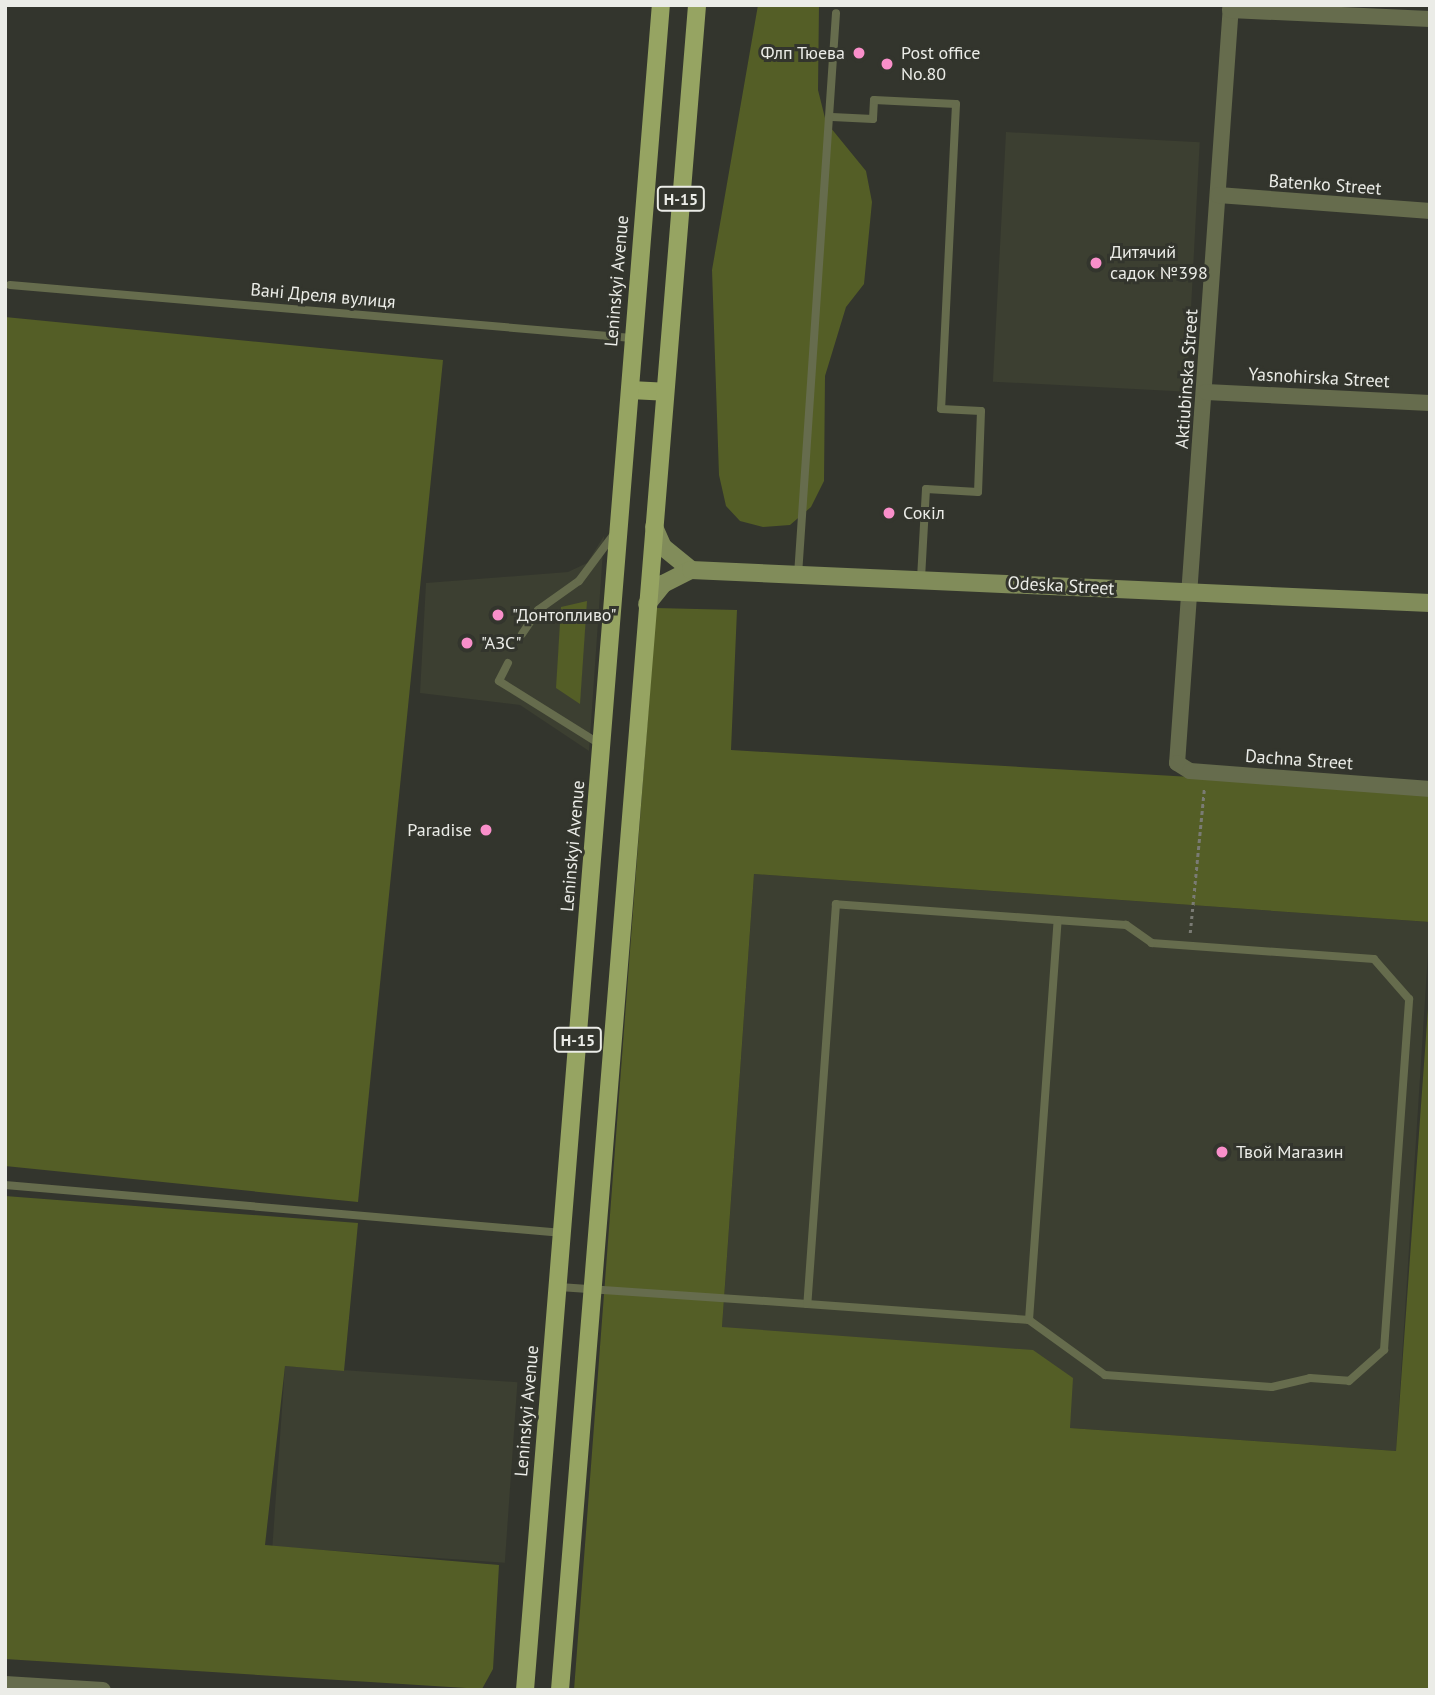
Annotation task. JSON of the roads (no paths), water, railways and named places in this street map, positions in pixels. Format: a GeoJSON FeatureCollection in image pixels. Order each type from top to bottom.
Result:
{"type":"FeatureCollection","features":[{"type":"Feature","properties":{"kind":"main road","name":"Leninskyi Avenue"},"geometry":{"type":"LineString","coordinates":[[525,1690],[602,745],[632,338],[661,5]]}},
{"type":"Feature","properties":{"kind":"main road","name":"Н-15"},"geometry":{"type":"LineString","coordinates":[[560,1690],[696,5]]}},
{"type":"Feature","properties":{"kind":"main road"},"geometry":{"type":"LineString","coordinates":[[630,390],[665,392]]}},
{"type":"Feature","properties":{"kind":"street"},"geometry":{"type":"LineString","coordinates":[[1231,8],[1430,19]]}},
{"type":"Feature","properties":{"kind":"street","name":"Aktiubinska Street"},"geometry":{"type":"LineString","coordinates":[[1175,754],[1193,592],[1231,8]]}},
{"type":"Feature","properties":{"kind":"street","name":"Batenko Street"},"geometry":{"type":"LineString","coordinates":[[1218,195],[1430,211]]}},
{"type":"Feature","properties":{"kind":"street","name":"Yasnohirska Street"},"geometry":{"type":"LineString","coordinates":[[1206,392],[1430,403]]}},
{"type":"Feature","properties":{"kind":"street"},"geometry":{"type":"LineString","coordinates":[[647,604],[663,584],[691,570],[663,547],[654,527]]}},
{"type":"Feature","properties":{"kind":"street","name":"Odeska Street"},"geometry":{"type":"LineString","coordinates":[[691,570],[1430,603]]}},
{"type":"Feature","properties":{"kind":"street","name":"Dachna Street"},"geometry":{"type":"LineString","coordinates":[[1175,754],[1182,769],[1206,773],[1430,789]]}},
{"type":"Feature","properties":{"kind":"street"},"geometry":{"type":"LineString","coordinates":[[5,1684],[103,1690]]}},
{"type":"Feature","properties":{"kind":"lane"},"geometry":{"type":"LineString","coordinates":[[798,575],[832,117],[836,13]]}},
{"type":"Feature","properties":{"kind":"lane"},"geometry":{"type":"LineString","coordinates":[[832,117],[873,119],[874,100],[956,104],[941,409],[981,411],[978,492],[926,488],[921,579]]}},
{"type":"Feature","properties":{"kind":"lane","name":"Вані Дреля вулиця"},"geometry":{"type":"LineString","coordinates":[[10,285],[632,338]]}},
{"type":"Feature","properties":{"kind":"lane"},"geometry":{"type":"LineString","coordinates":[[522,634],[538,610],[579,581],[619,526]]}},
{"type":"Feature","properties":{"kind":"lane"},"geometry":{"type":"LineString","coordinates":[[508,663],[499,681],[602,745]]}},
{"type":"Feature","properties":{"kind":"lane"},"geometry":{"type":"LineString","coordinates":[[559,1287],[1029,1320],[1105,1375],[1272,1387],[1310,1378],[1349,1381],[1384,1350],[1409,999],[1374,959],[1152,943],[1126,925],[836,904],[807,1304]]}},
{"type":"Feature","properties":{"kind":"lane"},"geometry":{"type":"LineString","coordinates":[[1029,1320],[1058,920]]}},
{"type":"Feature","properties":{"kind":"lane"},"geometry":{"type":"LineString","coordinates":[[5,1185],[563,1233]]}},
{"type":"Feature","properties":{"kind":"place","name":"Флп Тюева"},"geometry":{"type":"Point","coordinates":[859,53]}},
{"type":"Feature","properties":{"kind":"place","name":"Post office No.80"},"geometry":{"type":"Point","coordinates":[887,64]}},
{"type":"Feature","properties":{"kind":"place","name":"Дитячий садок №398"},"geometry":{"type":"Point","coordinates":[1096,263]}},
{"type":"Feature","properties":{"kind":"place","name":"Сокіл"},"geometry":{"type":"Point","coordinates":[889,513]}},
{"type":"Feature","properties":{"kind":"place","name":"\"Донтопливо\""},"geometry":{"type":"Point","coordinates":[498,615]}},
{"type":"Feature","properties":{"kind":"place","name":"\"АЗС\""},"geometry":{"type":"Point","coordinates":[467,643]}},
{"type":"Feature","properties":{"kind":"place","name":"Paradise"},"geometry":{"type":"Point","coordinates":[486,830]}},
{"type":"Feature","properties":{"kind":"place","name":"Твой Магазин"},"geometry":{"type":"Point","coordinates":[1222,1152]}}]}
